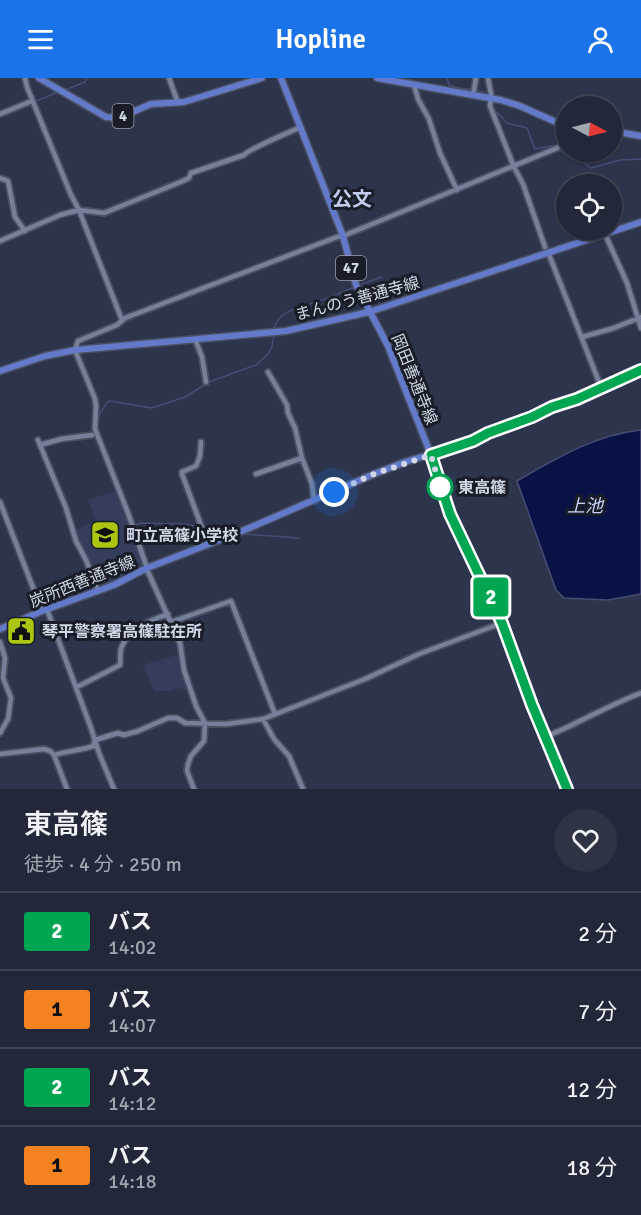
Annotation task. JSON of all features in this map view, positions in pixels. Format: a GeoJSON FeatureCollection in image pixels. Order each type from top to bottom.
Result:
{"type":"FeatureCollection","features":[{"type":"Feature","properties":{"kind":"main road","name":"4"},"geometry":{"type":"LineString","coordinates":[[39,78],[106,117],[118,118],[152,104],[178,103],[262,78]]}},
{"type":"Feature","properties":{"kind":"main road","name":"岡田善通寺線"},"geometry":{"type":"LineString","coordinates":[[281,78],[343,236],[356,285],[388,346],[431,455],[450,514],[502,623],[567,789]]}},
{"type":"Feature","properties":{"kind":"main road"},"geometry":{"type":"LineString","coordinates":[[378,78],[394,79],[414,85],[473,91],[511,103],[556,122]]}},
{"type":"Feature","properties":{"kind":"main road"},"geometry":{"type":"LineString","coordinates":[[622,133],[641,136]]}},
{"type":"Feature","properties":{"kind":"main road","name":"まんのう善通寺線"},"geometry":{"type":"LineString","coordinates":[[622,228],[641,222]]}},
{"type":"Feature","properties":{"kind":"main road","name":"まんのう善通寺線"},"geometry":{"type":"LineString","coordinates":[[0,372],[45,356],[75,350],[286,331],[369,312],[546,250],[583,240]]}},
{"type":"Feature","properties":{"kind":"main road","name":"炭所西善通寺線"},"geometry":{"type":"LineString","coordinates":[[0,629],[98,591],[374,474],[473,441],[641,370]]}},
{"type":"Feature","properties":{"kind":"street"},"geometry":{"type":"LineString","coordinates":[[25,78],[32,101],[79,210],[122,320]]}},
{"type":"Feature","properties":{"kind":"street"},"geometry":{"type":"LineString","coordinates":[[169,78],[178,103]]}},
{"type":"Feature","properties":{"kind":"street"},"geometry":{"type":"LineString","coordinates":[[473,91],[476,78]]}},
{"type":"Feature","properties":{"kind":"street"},"geometry":{"type":"LineString","coordinates":[[488,78],[490,106],[602,387]]}},
{"type":"Feature","properties":{"kind":"street"},"geometry":{"type":"LineString","coordinates":[[414,85],[457,190]]}},
{"type":"Feature","properties":{"kind":"street"},"geometry":{"type":"LineString","coordinates":[[0,114],[32,101]]}},
{"type":"Feature","properties":{"kind":"street"},"geometry":{"type":"LineString","coordinates":[[0,241],[60,215],[79,210],[104,213],[183,181],[189,178],[191,173],[244,155],[248,150],[265,145],[301,127]]}},
{"type":"Feature","properties":{"kind":"street"},"geometry":{"type":"LineString","coordinates":[[194,789],[186,771],[191,756],[204,741],[205,723],[196,706],[184,670],[180,643],[148,570],[95,429],[95,399],[75,350],[78,341],[117,325],[122,320],[343,236],[556,148]]}},
{"type":"Feature","properties":{"kind":"street"},"geometry":{"type":"LineString","coordinates":[[0,178],[8,181],[15,217],[25,231]]}},
{"type":"Feature","properties":{"kind":"street"},"geometry":{"type":"LineString","coordinates":[[608,240],[627,283],[641,328]]}},
{"type":"Feature","properties":{"kind":"street"},"geometry":{"type":"LineString","coordinates":[[582,337],[639,318]]}},
{"type":"Feature","properties":{"kind":"street"},"geometry":{"type":"LineString","coordinates":[[194,338],[202,357],[206,382]]}},
{"type":"Feature","properties":{"kind":"street"},"geometry":{"type":"LineString","coordinates":[[268,372],[287,405],[312,484],[314,501]]}},
{"type":"Feature","properties":{"kind":"street"},"geometry":{"type":"LineString","coordinates":[[92,435],[39,443],[66,508],[76,541],[98,591]]}},
{"type":"Feature","properties":{"kind":"street"},"geometry":{"type":"LineString","coordinates":[[201,442],[200,456],[196,466],[182,474],[208,544]]}},
{"type":"Feature","properties":{"kind":"street"},"geometry":{"type":"LineString","coordinates":[[256,474],[302,458]]}},
{"type":"Feature","properties":{"kind":"street"},"geometry":{"type":"LineString","coordinates":[[0,502],[76,687],[114,789]]}},
{"type":"Feature","properties":{"kind":"street"},"geometry":{"type":"LineString","coordinates":[[171,622],[231,601],[275,714]]}},
{"type":"Feature","properties":{"kind":"street"},"geometry":{"type":"LineString","coordinates":[[76,687],[120,665],[121,647],[128,638],[146,622],[168,614]]}},
{"type":"Feature","properties":{"kind":"street"},"geometry":{"type":"LineString","coordinates":[[95,740],[118,733],[124,735],[138,731],[168,718],[177,718],[185,723],[225,724],[263,719],[365,680],[419,654],[502,623]]}},
{"type":"Feature","properties":{"kind":"street"},"geometry":{"type":"LineString","coordinates":[[0,642],[5,658],[3,678],[11,698],[8,719],[0,733]]}},
{"type":"Feature","properties":{"kind":"street"},"geometry":{"type":"LineString","coordinates":[[545,737],[590,717],[614,703],[641,693]]}},
{"type":"Feature","properties":{"kind":"street"},"geometry":{"type":"LineString","coordinates":[[263,719],[274,740],[289,756],[303,789]]}},
{"type":"Feature","properties":{"kind":"street"},"geometry":{"type":"LineString","coordinates":[[54,754],[94,746],[95,740]]}},
{"type":"Feature","properties":{"kind":"street"},"geometry":{"type":"LineString","coordinates":[[0,754],[44,749],[50,751],[54,754],[67,789]]}},
{"type":"Feature","properties":{"kind":"shaded area","name":"町立高篠小学校"},"geometry":{"type":"Polygon","coordinates":[[[116,491],[144,568],[98,588],[77,540],[75,530],[96,521],[88,500],[116,491]]]}},
{"type":"Feature","properties":{"kind":"shaded area"},"geometry":{"type":"Polygon","coordinates":[[[180,654],[189,691],[178,688],[169,691],[154,691],[143,665],[180,654]]]}},
{"type":"Feature","properties":{"kind":"water","name":"上池"},"geometry":{"type":"Polygon","coordinates":[[[641,430],[641,594],[608,600],[564,598],[556,590],[517,481],[592,442],[641,430]]]}},
{"type":"Feature","properties":{"kind":"waterway"},"geometry":{"type":"LineString","coordinates":[[65,90],[85,82],[87,78]]}},
{"type":"Feature","properties":{"kind":"waterway"},"geometry":{"type":"LineString","coordinates":[[447,78],[449,85],[453,87],[477,90],[487,94]]}},
{"type":"Feature","properties":{"kind":"waterway"},"geometry":{"type":"LineString","coordinates":[[34,102],[58,92]]}},
{"type":"Feature","properties":{"kind":"waterway"},"geometry":{"type":"LineString","coordinates":[[495,112],[507,123],[527,128],[535,149],[551,146],[555,148]]}},
{"type":"Feature","properties":{"kind":"waterway"},"geometry":{"type":"LineString","coordinates":[[622,160],[641,159]]}},
{"type":"Feature","properties":{"kind":"waterway"},"geometry":{"type":"LineString","coordinates":[[582,162],[591,168],[613,162]]}},
{"type":"Feature","properties":{"kind":"waterway"},"geometry":{"type":"LineString","coordinates":[[362,284],[382,277]]}},
{"type":"Feature","properties":{"kind":"waterway"},"geometry":{"type":"LineString","coordinates":[[274,328],[276,322],[290,311],[354,287]]}},
{"type":"Feature","properties":{"kind":"waterway"},"geometry":{"type":"LineString","coordinates":[[98,417],[109,401],[152,408],[185,397],[209,382],[256,365],[268,354],[272,347],[274,334]]}},
{"type":"Feature","properties":{"kind":"waterway"},"geometry":{"type":"LineString","coordinates":[[134,525],[141,523],[185,524],[200,527]]}},
{"type":"Feature","properties":{"kind":"waterway"},"geometry":{"type":"LineString","coordinates":[[207,528],[232,530]]}},
{"type":"Feature","properties":{"kind":"waterway"},"geometry":{"type":"LineString","coordinates":[[243,534],[299,538]]}},
{"type":"Feature","properties":{"kind":"bus line","name":"2"},"geometry":{"type":"LineString","coordinates":[[567,789],[488,589],[462,542],[450,514],[431,455],[473,441],[552,407],[577,399],[641,370]]}},
{"type":"Feature","properties":{"kind":"place","name":"東高篠"},"geometry":{"type":"Point","coordinates":[440,487]}},
{"type":"Feature","properties":{"kind":"place","name":"町立高篠小学校"},"geometry":{"type":"Point","coordinates":[105,535]}},
{"type":"Feature","properties":{"kind":"place","name":"琴平警察署高篠駐在所"},"geometry":{"type":"Point","coordinates":[21,631]}},
{"type":"Feature","properties":{"kind":"district","name":"公文"},"geometry":{"type":"Point","coordinates":[352,199]}},
{"type":"Feature","properties":{"kind":"route"},"geometry":{"type":"LineString","coordinates":[[334,492],[405,462],[431,455],[440,487]]}}]}
